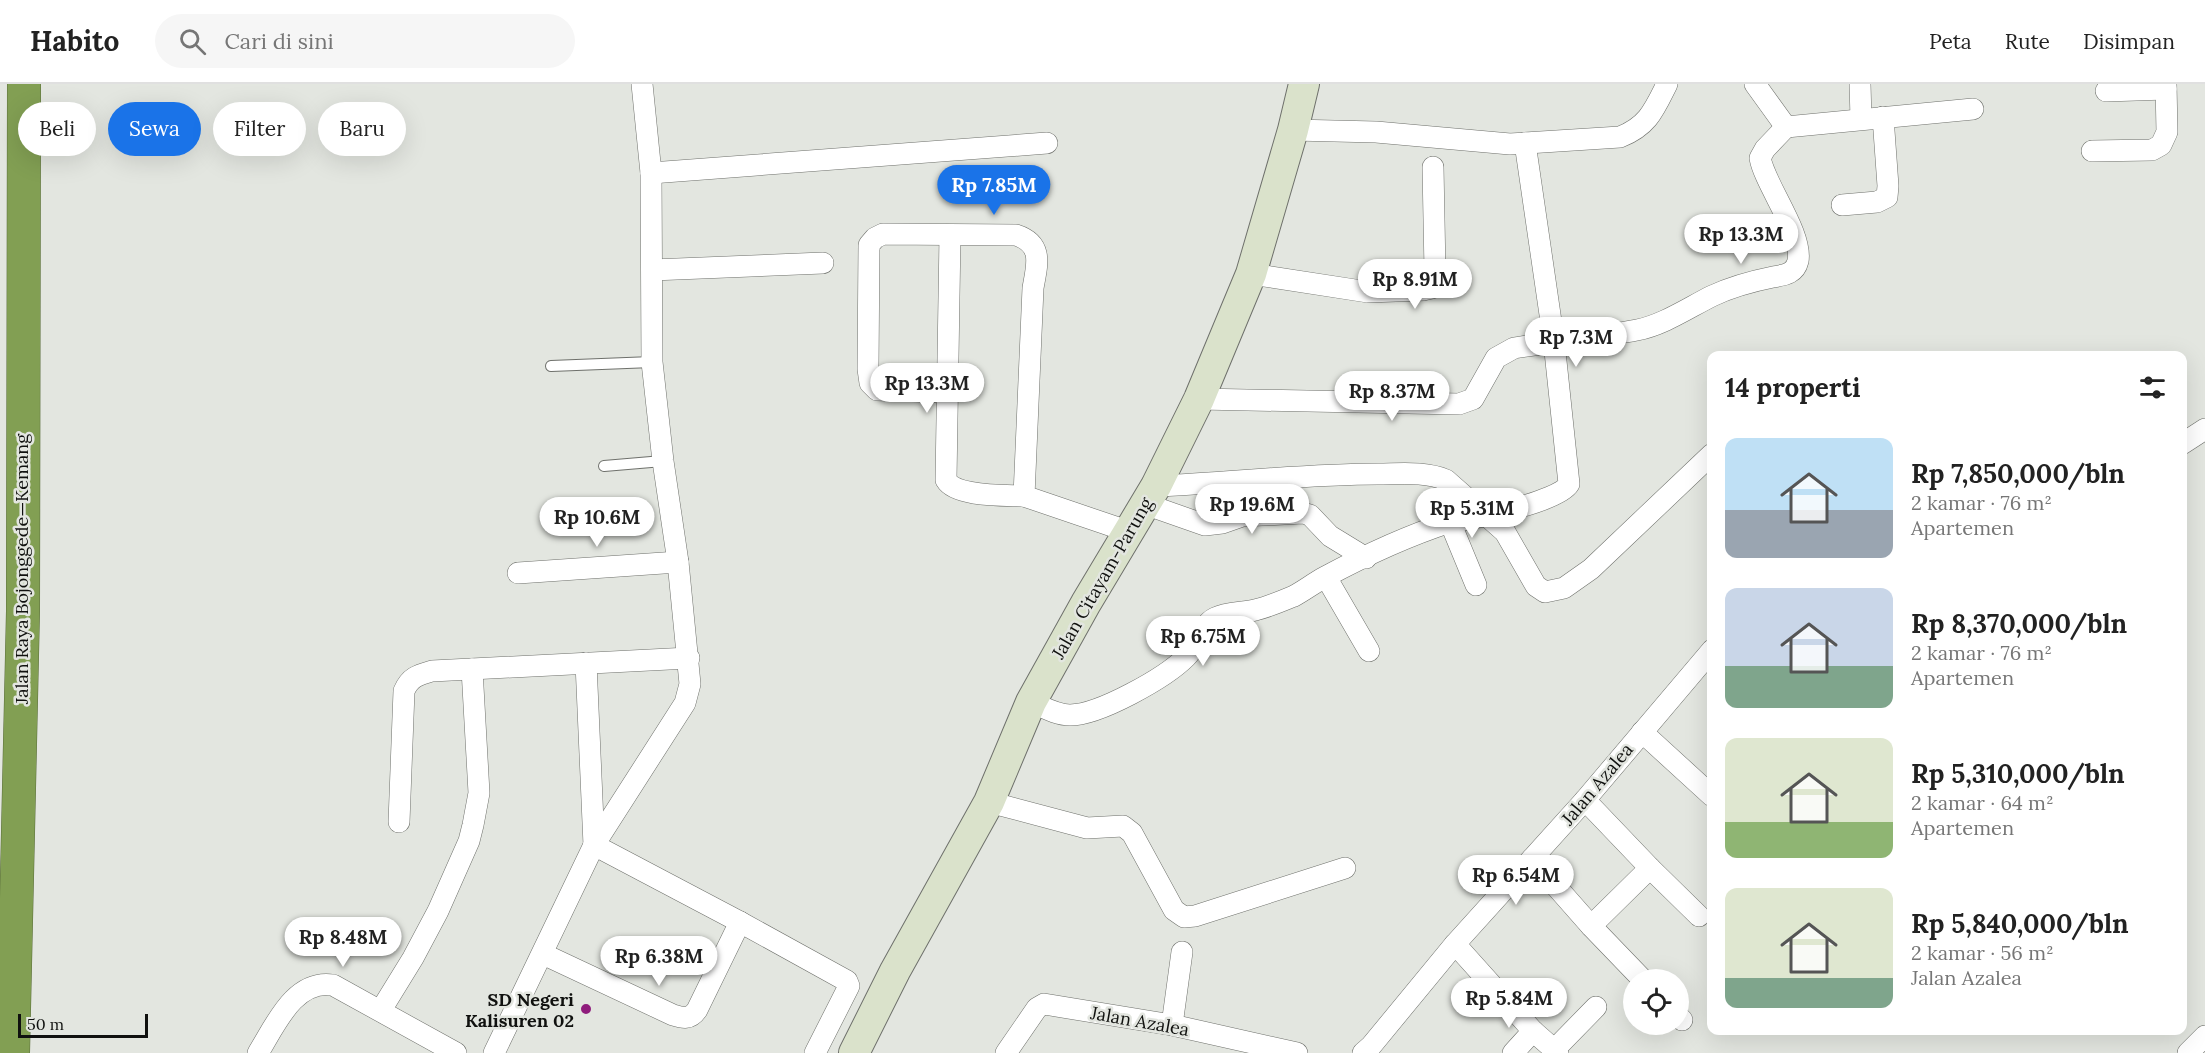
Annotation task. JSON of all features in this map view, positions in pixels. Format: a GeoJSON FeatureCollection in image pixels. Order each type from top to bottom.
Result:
{"type":"FeatureCollection","features":[{"type":"Feature","properties":{"kind":"highway","name":"Jalan Raya Bojonggede—Kemang"},"geometry":{"type":"LineString","coordinates":[[13,1053],[23,611],[24,84]]}},
{"type":"Feature","properties":{"kind":"main road","name":"Jalan Citayam-Parung"},"geometry":{"type":"LineString","coordinates":[[854,1053],[895,971],[988,802],[1031,702],[1086,603],[1151,495],[1199,399],[1251,274],[1304,84]]}},
{"type":"Feature","properties":{"kind":"street"},"geometry":{"type":"LineString","coordinates":[[495,1053],[594,845],[685,703],[690,684],[678,562],[663,461],[652,362],[651,173],[642,84]]}},
{"type":"Feature","properties":{"kind":"street"},"geometry":{"type":"LineString","coordinates":[[1293,130],[1376,132],[1494,143],[1620,137],[1647,121],[1667,84]]}},
{"type":"Feature","properties":{"kind":"street"},"geometry":{"type":"LineString","coordinates":[[1755,84],[1786,127]]}},
{"type":"Feature","properties":{"kind":"street"},"geometry":{"type":"LineString","coordinates":[[1860,84],[1861,118]]}},
{"type":"Feature","properties":{"kind":"street"},"geometry":{"type":"LineString","coordinates":[[2092,151],[2152,150],[2161,145],[2167,132],[2166,87],[2106,91]]}},
{"type":"Feature","properties":{"kind":"street"},"geometry":{"type":"LineString","coordinates":[[1199,399],[1460,404],[1473,399],[1496,358],[1514,348],[1639,330],[1676,315],[1714,295],[1756,280],[1793,271],[1798,260],[1797,246],[1760,158],[1765,149],[1786,127],[1973,109]]}},
{"type":"Feature","properties":{"kind":"street"},"geometry":{"type":"LineString","coordinates":[[1842,205],[1877,202],[1887,197],[1883,117]]}},
{"type":"Feature","properties":{"kind":"street"},"geometry":{"type":"LineString","coordinates":[[651,173],[1047,143]]}},
{"type":"Feature","properties":{"kind":"street"},"geometry":{"type":"LineString","coordinates":[[1031,702],[1059,714],[1070,715],[1106,707],[1168,672],[1198,643],[1207,624],[1217,617],[1257,609],[1293,596],[1326,577],[1411,537],[1450,522],[1488,516],[1560,493],[1569,484],[1554,342],[1526,143]]}},
{"type":"Feature","properties":{"kind":"street"},"geometry":{"type":"LineString","coordinates":[[1251,274],[1368,292],[1432,288],[1435,271],[1433,166]]}},
{"type":"Feature","properties":{"kind":"street"},"geometry":{"type":"LineString","coordinates":[[947,392],[877,390],[868,379],[868,252],[872,241],[884,234],[1016,235],[1031,242],[1036,254],[1024,496]]}},
{"type":"Feature","properties":{"kind":"street"},"geometry":{"type":"LineString","coordinates":[[950,236],[945,472],[949,486],[959,491],[1024,496],[1130,532]]}},
{"type":"Feature","properties":{"kind":"street"},"geometry":{"type":"LineString","coordinates":[[652,270],[823,263]]}},
{"type":"Feature","properties":{"kind":"street"},"geometry":{"type":"LineString","coordinates":[[2187,441],[2205,429]]}},
{"type":"Feature","properties":{"kind":"street"},"geometry":{"type":"LineString","coordinates":[[1151,495],[1322,474],[1428,476],[1446,480],[1504,532],[1536,586],[1545,592],[1564,588],[1591,569],[1707,459]]}},
{"type":"Feature","properties":{"kind":"street"},"geometry":{"type":"LineString","coordinates":[[1151,495],[1205,525],[1222,523],[1242,516],[1303,513],[1310,515],[1330,536],[1366,558]]}},
{"type":"Feature","properties":{"kind":"street"},"geometry":{"type":"LineString","coordinates":[[1450,522],[1476,585]]}},
{"type":"Feature","properties":{"kind":"street"},"geometry":{"type":"LineString","coordinates":[[518,573],[678,562]]}},
{"type":"Feature","properties":{"kind":"street"},"geometry":{"type":"LineString","coordinates":[[1326,577],[1369,651]]}},
{"type":"Feature","properties":{"kind":"street","name":"Jalan Azalea"},"geometry":{"type":"LineString","coordinates":[[1363,1053],[1455,944],[1585,800],[1707,656]]}},
{"type":"Feature","properties":{"kind":"street"},"geometry":{"type":"LineString","coordinates":[[399,822],[404,691],[413,677],[432,671],[689,658]]}},
{"type":"Feature","properties":{"kind":"street"},"geometry":{"type":"LineString","coordinates":[[586,663],[594,845]]}},
{"type":"Feature","properties":{"kind":"street"},"geometry":{"type":"LineString","coordinates":[[381,1010],[438,911],[469,841],[478,793],[472,669]]}},
{"type":"Feature","properties":{"kind":"street"},"geometry":{"type":"LineString","coordinates":[[1642,732],[1707,791]]}},
{"type":"Feature","properties":{"kind":"street"},"geometry":{"type":"LineString","coordinates":[[1585,800],[1700,916]]}},
{"type":"Feature","properties":{"kind":"street"},"geometry":{"type":"LineString","coordinates":[[988,802],[1087,828],[1123,826],[1132,833],[1174,910],[1184,917],[1195,916],[1345,868]]}},
{"type":"Feature","properties":{"kind":"street"},"geometry":{"type":"LineString","coordinates":[[594,845],[848,982],[848,988],[815,1053]]}},
{"type":"Feature","properties":{"kind":"street"},"geometry":{"type":"LineString","coordinates":[[1532,859],[1632,969]]}},
{"type":"Feature","properties":{"kind":"street"},"geometry":{"type":"LineString","coordinates":[[1591,926],[1650,868]]}},
{"type":"Feature","properties":{"kind":"street"},"geometry":{"type":"LineString","coordinates":[[543,954],[673,1015],[688,1018],[697,1010],[740,922]]}},
{"type":"Feature","properties":{"kind":"street"},"geometry":{"type":"LineString","coordinates":[[1455,944],[1533,1030],[1556,1051],[1596,1007]]}},
{"type":"Feature","properties":{"kind":"street"},"geometry":{"type":"LineString","coordinates":[[1172,1025],[1182,952]]}},
{"type":"Feature","properties":{"kind":"street"},"geometry":{"type":"LineString","coordinates":[[258,1053],[294,998],[305,989],[316,985],[333,985],[456,1053]]}},
{"type":"Feature","properties":{"kind":"street","name":"Jalan Azalea"},"geometry":{"type":"LineString","coordinates":[[1006,1053],[1041,1005],[1172,1025],[1297,1053]]}},
{"type":"Feature","properties":{"kind":"street"},"geometry":{"type":"LineString","coordinates":[[1513,1053],[1533,1030]]}},
{"type":"Feature","properties":{"kind":"street"},"geometry":{"type":"LineString","coordinates":[[2188,1053],[2205,1036]]}},
{"type":"Feature","properties":{"kind":"lane"},"geometry":{"type":"LineString","coordinates":[[551,366],[652,362]]}},
{"type":"Feature","properties":{"kind":"lane"},"geometry":{"type":"LineString","coordinates":[[604,465],[663,461]]}},
{"type":"Feature","properties":{"kind":"place","name":"SD Negeri Kalisuren 02"},"geometry":{"type":"Point","coordinates":[586,1009]}}]}
